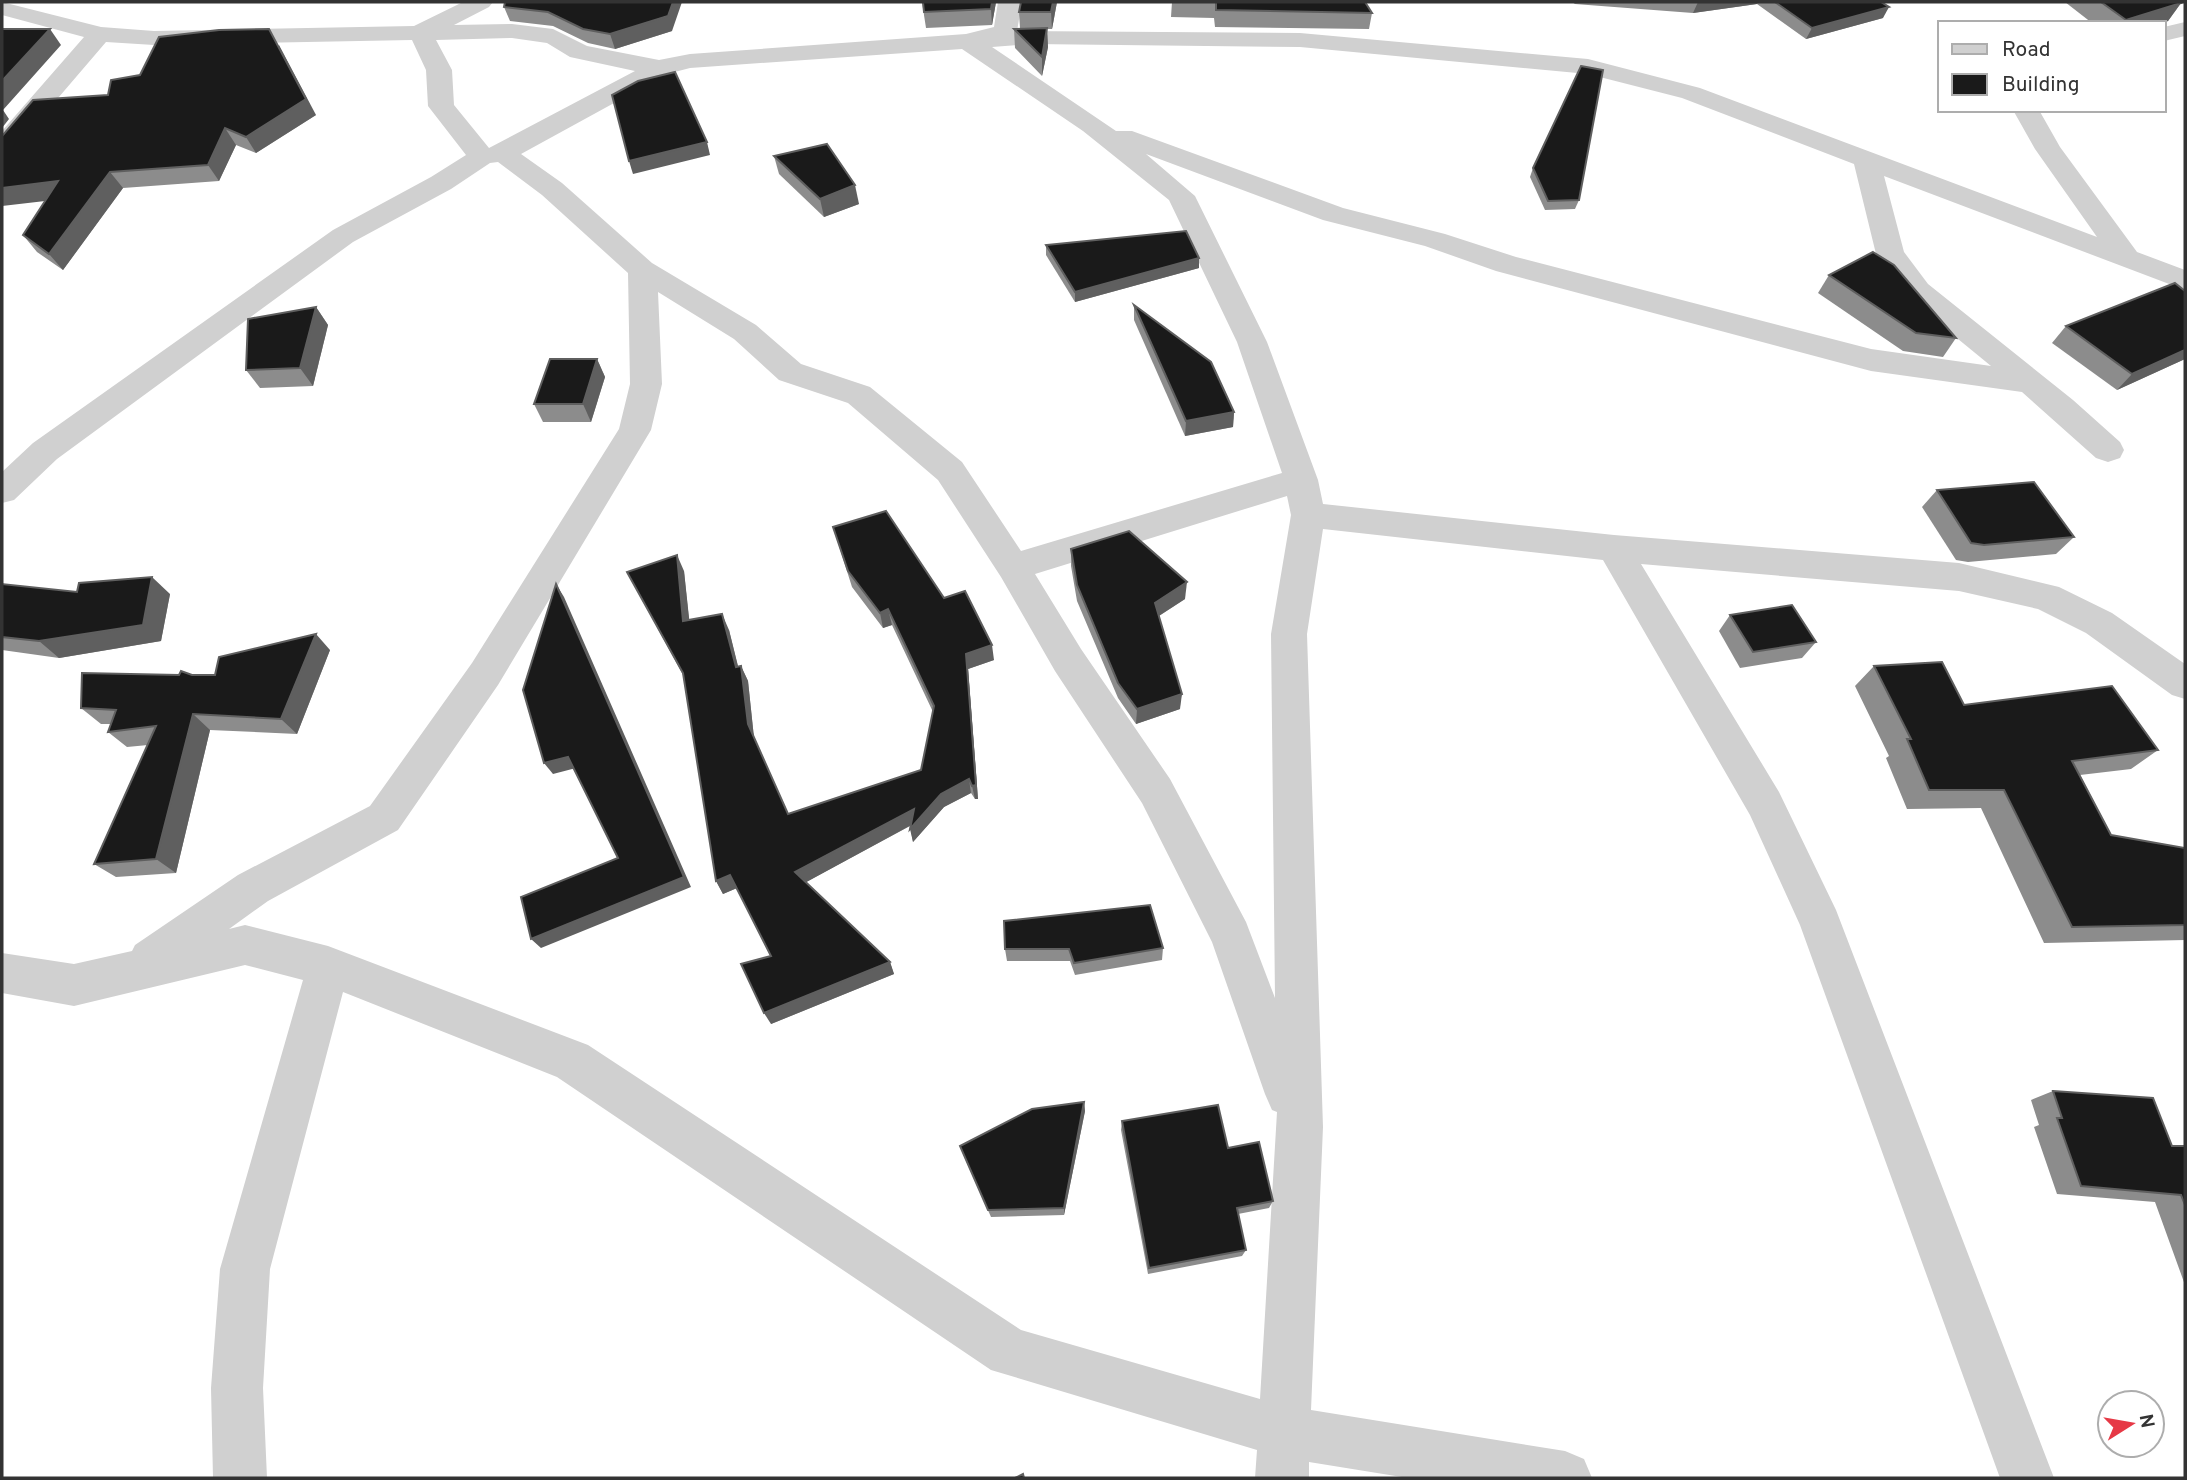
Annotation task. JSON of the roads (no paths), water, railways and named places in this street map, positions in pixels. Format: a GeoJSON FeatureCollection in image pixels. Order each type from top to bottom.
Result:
{"type":"FeatureCollection","features":[{"type":"Feature","properties":{"kind":"street"},"geometry":{"type":"LineString","coordinates":[[420,33],[481,2]]}},
{"type":"Feature","properties":{"kind":"street"},"geometry":{"type":"LineString","coordinates":[[967,41],[1005,32],[1010,2]]}},
{"type":"Feature","properties":{"kind":"street"},"geometry":{"type":"LineString","coordinates":[[2,8],[100,34],[154,38],[512,31],[553,36],[579,52],[659,68]]}},
{"type":"Feature","properties":{"kind":"street"},"geometry":{"type":"LineString","coordinates":[[2166,34],[2185,29]]}},
{"type":"Feature","properties":{"kind":"street"},"geometry":{"type":"LineString","coordinates":[[420,33],[439,70],[441,106],[493,155],[552,189],[642,270],[746,332],[790,372],[859,395],[950,471],[1013,567],[1068,660],[1156,791],[1225,924],[1300,1127]]}},
{"type":"Feature","properties":{"kind":"street"},"geometry":{"type":"LineString","coordinates":[[2,147],[100,34]]}},
{"type":"Feature","properties":{"kind":"street"},"geometry":{"type":"LineString","coordinates":[[2,491],[45,451],[343,236],[659,68],[703,60],[1032,37],[1300,40],[1588,66],[1691,93],[2185,281]]}},
{"type":"Feature","properties":{"kind":"street"},"geometry":{"type":"LineString","coordinates":[[967,41],[1092,125],[1181,196],[1252,342],[1305,497],[1289,634],[1300,1127],[1282,1455]]}},
{"type":"Feature","properties":{"kind":"street"},"geometry":{"type":"LineString","coordinates":[[2027,112],[2048,149],[2126,257]]}},
{"type":"Feature","properties":{"kind":"street"},"geometry":{"type":"LineString","coordinates":[[1092,125],[1333,214],[1435,240],[1506,264],[1871,360],[2032,383]]}},
{"type":"Feature","properties":{"kind":"street"},"geometry":{"type":"LineString","coordinates":[[1866,160],[1890,254],[1918,291],[2032,383],[2108,450]]}},
{"type":"Feature","properties":{"kind":"street"},"geometry":{"type":"LineString","coordinates":[[130,972],[253,888],[384,818],[485,674],[635,430],[646,384],[642,270]]}},
{"type":"Feature","properties":{"kind":"street"},"geometry":{"type":"LineString","coordinates":[[1013,567],[1305,497],[1614,548],[1959,578],[2046,597],[2099,623],[2185,684]]}},
{"type":"Feature","properties":{"kind":"street"},"geometry":{"type":"LineString","coordinates":[[1614,548],[1765,804],[1821,924],[2026,1478]]}},
{"type":"Feature","properties":{"kind":"street"},"geometry":{"type":"LineString","coordinates":[[2,973],[74,985],[245,945],[328,966],[572,1061],[1009,1352],[1282,1455],[1565,1478]]}},
{"type":"Feature","properties":{"kind":"street"},"geometry":{"type":"LineString","coordinates":[[240,1478],[237,1388],[245,1269],[328,966]]}},
{"type":"Feature","properties":{"kind":"street"},"geometry":{"type":"LineString","coordinates":[[1282,1455],[1310,1478]]}}]}
